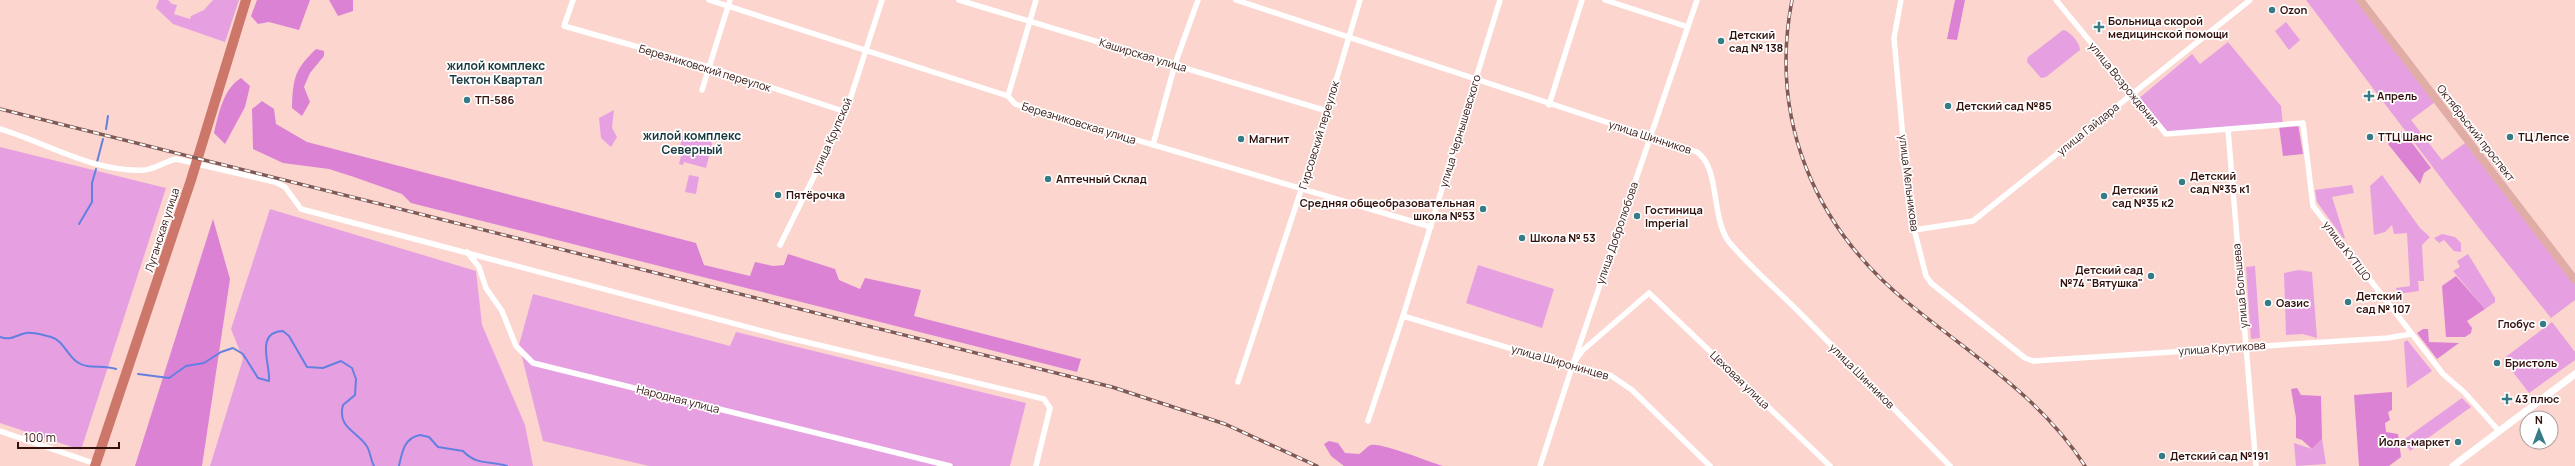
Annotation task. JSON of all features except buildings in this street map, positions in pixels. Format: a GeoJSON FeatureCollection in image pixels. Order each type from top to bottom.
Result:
{"type":"FeatureCollection","features":[{"type":"Feature","properties":{"kind":"highway","name":"Луганская улица"},"geometry":{"type":"LineString","coordinates":[[95,465],[191,180],[246,0]]}},
{"type":"Feature","properties":{"kind":"main road","name":"Октябрьский проспект"},"geometry":{"type":"LineString","coordinates":[[2360,0],[2575,280]]}},
{"type":"Feature","properties":{"kind":"main road"},"geometry":{"type":"LineString","coordinates":[[2452,466],[2575,374]]}},
{"type":"Feature","properties":{"kind":"street","name":"Березниковский переулок"},"geometry":{"type":"LineString","coordinates":[[573,0],[564,26],[709,67],[846,112]]}},
{"type":"Feature","properties":{"kind":"street","name":"Березниковская улица"},"geometry":{"type":"LineString","coordinates":[[709,0],[729,3],[865,50],[1008,96],[1015,104],[1431,228]]}},
{"type":"Feature","properties":{"kind":"street","name":"улица Крупской"},"geometry":{"type":"LineString","coordinates":[[780,245],[846,112],[882,0]]}},
{"type":"Feature","properties":{"kind":"street","name":"Каширская улица"},"geometry":{"type":"LineString","coordinates":[[959,0],[1175,64],[1326,111]]}},
{"type":"Feature","properties":{"kind":"street"},"geometry":{"type":"LineString","coordinates":[[1008,96],[1036,0]]}},
{"type":"Feature","properties":{"kind":"street"},"geometry":{"type":"LineString","coordinates":[[1153,145],[1175,64],[1198,0]]}},
{"type":"Feature","properties":{"kind":"street","name":"улица Шинников"},"geometry":{"type":"LineString","coordinates":[[1236,0],[1476,78],[1549,105],[1650,136],[1702,156],[1707,163],[1720,220],[1727,239],[1748,265],[1783,296],[1950,466]]}},
{"type":"Feature","properties":{"kind":"street","name":"Гирсовский переулок"},"geometry":{"type":"LineString","coordinates":[[1238,382],[1302,189],[1360,0]]}},
{"type":"Feature","properties":{"kind":"street","name":"улица Чернышевского"},"geometry":{"type":"LineString","coordinates":[[1368,421],[1431,228],[1500,0]]}},
{"type":"Feature","properties":{"kind":"street"},"geometry":{"type":"LineString","coordinates":[[1549,105],[1582,0]]}},
{"type":"Feature","properties":{"kind":"street"},"geometry":{"type":"LineString","coordinates":[[1605,0],[1688,27]]}},
{"type":"Feature","properties":{"kind":"street","name":"улица Добролюбова"},"geometry":{"type":"LineString","coordinates":[[1540,466],[1572,366],[1697,0]]}},
{"type":"Feature","properties":{"kind":"street","name":"улица Мельникова"},"geometry":{"type":"LineString","coordinates":[[1901,0],[1894,38],[1906,184],[1914,230],[1926,276],[1931,283],[2025,358],[2033,361]]}},
{"type":"Feature","properties":{"kind":"street","name":"улица Возрождения"},"geometry":{"type":"LineString","coordinates":[[2056,0],[2132,94],[2168,135],[2303,123]]}},
{"type":"Feature","properties":{"kind":"street","name":"улица Гайдара"},"geometry":{"type":"LineString","coordinates":[[1914,230],[1973,221],[2250,0]]}},
{"type":"Feature","properties":{"kind":"street"},"geometry":{"type":"LineString","coordinates":[[702,90],[729,3]]}},
{"type":"Feature","properties":{"kind":"street","name":"улица КУТШО"},"geometry":{"type":"LineString","coordinates":[[2303,123],[2313,206],[2443,374],[2468,396],[2499,431]]}},
{"type":"Feature","properties":{"kind":"street"},"geometry":{"type":"LineString","coordinates":[[0,129],[95,165],[146,170],[165,161],[176,159],[264,178],[285,187],[301,209],[781,336],[1044,399],[1050,408],[1036,466]]}},
{"type":"Feature","properties":{"kind":"street","name":"улица Большева"},"geometry":{"type":"LineString","coordinates":[[2228,130],[2256,466]]}},
{"type":"Feature","properties":{"kind":"street","name":"Народная улица"},"geometry":{"type":"LineString","coordinates":[[467,252],[479,267],[486,288],[502,311],[516,346],[533,363],[950,466]]}},
{"type":"Feature","properties":{"kind":"street","name":"Цеховая улица"},"geometry":{"type":"LineString","coordinates":[[1572,366],[1584,350],[1649,293],[1830,466]]}},
{"type":"Feature","properties":{"kind":"street","name":"улица Широнинцев"},"geometry":{"type":"LineString","coordinates":[[1403,316],[1572,366],[1610,375],[1632,390],[1710,466]]}},
{"type":"Feature","properties":{"kind":"street","name":"улица Крутикова"},"geometry":{"type":"LineString","coordinates":[[2033,361],[2388,338],[2411,334]]}},
{"type":"Feature","properties":{"kind":"street"},"geometry":{"type":"LineString","coordinates":[[0,430],[95,465]]}},
{"type":"Feature","properties":{"kind":"shaded area"},"geometry":{"type":"Polygon","coordinates":[[[159,0],[168,0],[172,4],[177,5],[174,14],[190,19],[191,16],[204,10],[213,0],[239,0],[225,42],[173,24],[156,8],[159,0]]]}},
{"type":"Feature","properties":{"kind":"shaded area"},"geometry":{"type":"Polygon","coordinates":[[[257,0],[310,0],[299,30],[269,22],[258,24],[251,16],[257,0]]]}},
{"type":"Feature","properties":{"kind":"shaded area"},"geometry":{"type":"Polygon","coordinates":[[[329,0],[353,0],[353,11],[338,16],[329,0]]]}},
{"type":"Feature","properties":{"kind":"shaded area"},"geometry":{"type":"Polygon","coordinates":[[[1955,0],[1965,0],[1957,40],[1947,39],[1955,0]]]}},
{"type":"Feature","properties":{"kind":"shaded area"},"geometry":{"type":"Polygon","coordinates":[[[2306,0],[2356,0],[2435,102],[2411,120],[2442,160],[2465,143],[2575,284],[2575,300],[2551,318],[2479,228],[2306,0]]]}},
{"type":"Feature","properties":{"kind":"shaded area"},"geometry":{"type":"Polygon","coordinates":[[[2286,22],[2300,40],[2289,50],[2275,31],[2286,22]]]}},
{"type":"Feature","properties":{"kind":"shaded area"},"geometry":{"type":"Polygon","coordinates":[[[2063,30],[2074,38],[2080,47],[2080,50],[2046,77],[2041,78],[2027,62],[2028,57],[2063,30]]]}},
{"type":"Feature","properties":{"kind":"shaded area"},"geometry":{"type":"Polygon","coordinates":[[[2228,42],[2281,106],[2283,125],[2171,136],[2137,100],[2192,54],[2200,64],[2228,42]]]}},
{"type":"Feature","properties":{"kind":"shaded area"},"geometry":{"type":"Polygon","coordinates":[[[316,49],[324,51],[324,56],[310,73],[304,87],[310,102],[302,116],[292,108],[294,82],[303,63],[316,49]]]}},
{"type":"Feature","properties":{"kind":"shaded area"},"geometry":{"type":"Polygon","coordinates":[[[241,78],[250,86],[245,107],[225,144],[214,133],[220,110],[226,95],[230,88],[241,78]]]}},
{"type":"Feature","properties":{"kind":"shaded area"},"geometry":{"type":"Polygon","coordinates":[[[262,101],[274,109],[276,124],[307,142],[696,243],[704,265],[750,276],[755,262],[773,266],[784,265],[788,254],[835,269],[839,280],[860,289],[865,278],[921,290],[914,316],[1081,359],[1077,372],[411,203],[402,194],[329,169],[283,163],[253,149],[252,109],[262,101]]]}},
{"type":"Feature","properties":{"kind":"shaded area"},"geometry":{"type":"Polygon","coordinates":[[[614,110],[612,128],[617,137],[611,147],[601,138],[599,118],[614,110]]]}},
{"type":"Feature","properties":{"kind":"shaded area"},"geometry":{"type":"Polygon","coordinates":[[[2298,124],[2303,154],[2283,156],[2279,126],[2298,124]]]}},
{"type":"Feature","properties":{"kind":"shaded area"},"geometry":{"type":"Polygon","coordinates":[[[692,131],[707,135],[712,144],[706,168],[684,162],[683,165],[679,164],[681,156],[678,155],[683,134],[691,136],[692,131]]]}},
{"type":"Feature","properties":{"kind":"shaded area"},"geometry":{"type":"Polygon","coordinates":[[[2403,131],[2431,168],[2424,173],[2420,184],[2388,144],[2403,131]]]}},
{"type":"Feature","properties":{"kind":"shaded area"},"geometry":{"type":"Polygon","coordinates":[[[0,147],[166,188],[81,450],[0,423],[0,147]]]}},
{"type":"Feature","properties":{"kind":"shaded area"},"geometry":{"type":"Polygon","coordinates":[[[689,175],[699,177],[696,194],[685,192],[689,175]]]}},
{"type":"Feature","properties":{"kind":"shaded area"},"geometry":{"type":"Polygon","coordinates":[[[2382,175],[2420,228],[2430,237],[2422,245],[2424,281],[2418,281],[2419,291],[2397,294],[2396,288],[2410,286],[2407,233],[2394,234],[2392,225],[2385,232],[2374,235],[2370,186],[2382,175]]]}},
{"type":"Feature","properties":{"kind":"shaded area"},"geometry":{"type":"Polygon","coordinates":[[[2352,185],[2354,193],[2332,197],[2345,238],[2343,238],[2317,202],[2315,190],[2352,185]]]}},
{"type":"Feature","properties":{"kind":"shaded area"},"geometry":{"type":"Polygon","coordinates":[[[270,209],[476,271],[482,325],[525,425],[533,466],[210,466],[243,359],[231,329],[270,209]]]}},
{"type":"Feature","properties":{"kind":"shaded area"},"geometry":{"type":"Polygon","coordinates":[[[213,219],[230,279],[202,466],[135,466],[213,219]]]}},
{"type":"Feature","properties":{"kind":"shaded area"},"geometry":{"type":"Polygon","coordinates":[[[2442,234],[2455,237],[2461,243],[2461,252],[2454,251],[2444,240],[2439,243],[2434,238],[2442,234]]]}},
{"type":"Feature","properties":{"kind":"shaded area"},"geometry":{"type":"Polygon","coordinates":[[[2468,254],[2495,298],[2495,302],[2485,309],[2453,271],[2460,267],[2457,261],[2468,254]]]}},
{"type":"Feature","properties":{"kind":"shaded area"},"geometry":{"type":"Polygon","coordinates":[[[1478,265],[1554,289],[1542,328],[1466,303],[1478,265]]]}},
{"type":"Feature","properties":{"kind":"shaded area"},"geometry":{"type":"Polygon","coordinates":[[[2255,266],[2260,338],[2251,339],[2246,267],[2255,266]]]}},
{"type":"Feature","properties":{"kind":"shaded area"},"geometry":{"type":"Polygon","coordinates":[[[2299,270],[2312,272],[2317,338],[2303,334],[2286,335],[2284,273],[2299,270]]]}},
{"type":"Feature","properties":{"kind":"shaded area"},"geometry":{"type":"Polygon","coordinates":[[[2456,276],[2485,309],[2467,321],[2472,328],[2471,333],[2465,337],[2446,337],[2442,286],[2456,276]]]}},
{"type":"Feature","properties":{"kind":"shaded area"},"geometry":{"type":"Polygon","coordinates":[[[533,294],[730,346],[736,332],[1026,403],[1010,466],[649,466],[543,441],[519,345],[533,294]]]}},
{"type":"Feature","properties":{"kind":"shaded area"},"geometry":{"type":"Polygon","coordinates":[[[2552,322],[2575,352],[2575,360],[2529,393],[2503,359],[2552,322]]]}},
{"type":"Feature","properties":{"kind":"shaded area"},"geometry":{"type":"Polygon","coordinates":[[[2423,329],[2428,329],[2429,342],[2459,343],[2437,359],[2417,333],[2423,329]]]}},
{"type":"Feature","properties":{"kind":"shaded area"},"geometry":{"type":"Polygon","coordinates":[[[2407,340],[2432,371],[2407,388],[2404,342],[2407,340]]]}},
{"type":"Feature","properties":{"kind":"shaded area"},"geometry":{"type":"Polygon","coordinates":[[[2297,388],[2301,395],[2321,396],[2322,439],[2312,449],[2302,440],[2296,438],[2296,418],[2291,389],[2297,388]]]}},
{"type":"Feature","properties":{"kind":"shaded area"},"geometry":{"type":"Polygon","coordinates":[[[2392,392],[2392,410],[2388,412],[2390,420],[2385,423],[2386,432],[2398,434],[2401,457],[2389,466],[2359,466],[2354,395],[2392,392]]]}},
{"type":"Feature","properties":{"kind":"shaded area"},"geometry":{"type":"Polygon","coordinates":[[[2462,398],[2471,407],[2410,451],[2404,442],[2406,438],[2462,398]]]}},
{"type":"Feature","properties":{"kind":"shaded area"},"geometry":{"type":"Polygon","coordinates":[[[2322,439],[2326,464],[2296,466],[2294,443],[2312,449],[2322,439]]]}},
{"type":"Feature","properties":{"kind":"shaded area"},"geometry":{"type":"Polygon","coordinates":[[[1329,441],[1338,443],[1345,453],[1359,454],[1371,445],[1384,446],[1443,466],[1344,466],[1331,456],[1324,444],[1329,441]]]}},
{"type":"Feature","properties":{"kind":"waterway"},"geometry":{"type":"LineString","coordinates":[[106,129],[108,116]]}},
{"type":"Feature","properties":{"kind":"waterway"},"geometry":{"type":"LineString","coordinates":[[97,162],[103,139]]}},
{"type":"Feature","properties":{"kind":"waterway"},"geometry":{"type":"LineString","coordinates":[[79,224],[92,202],[92,183],[96,169]]}},
{"type":"Feature","properties":{"kind":"waterway"},"geometry":{"type":"LineString","coordinates":[[138,374],[169,378],[186,366],[204,363],[221,352],[233,348],[243,354],[258,378],[269,381],[266,343],[269,337],[274,333],[283,331],[289,336],[307,367],[323,368],[341,361],[352,368],[356,379],[355,395],[343,405],[343,419],[348,428],[366,445],[374,466]]}},
{"type":"Feature","properties":{"kind":"waterway"},"geometry":{"type":"LineString","coordinates":[[0,337],[10,338],[26,333],[51,337],[59,341],[74,359],[81,364],[86,366],[116,369]]}},
{"type":"Feature","properties":{"kind":"waterway"},"geometry":{"type":"LineString","coordinates":[[399,466],[407,442],[410,439],[420,435],[429,437],[438,447],[463,451],[468,456],[478,461],[507,466]]}},
{"type":"Feature","properties":{"kind":"railway"},"geometry":{"type":"LineString","coordinates":[[1792,0],[1787,44],[1787,87],[1794,128],[1806,168],[1824,205],[1847,240],[1874,272],[1907,302],[2003,377],[2026,397],[2067,441],[2085,466]]}},
{"type":"Feature","properties":{"kind":"railway"},"geometry":{"type":"LineString","coordinates":[[0,109],[1112,387],[1225,424],[1317,466]]}},
{"type":"Feature","properties":{"kind":"place","name":"Ozon"},"geometry":{"type":"Point","coordinates":[2272,10]}},
{"type":"Feature","properties":{"kind":"place","name":"Больница скорой медицинской помощи"},"geometry":{"type":"Point","coordinates":[2099,27]}},
{"type":"Feature","properties":{"kind":"place","name":"Детский сад № 138"},"geometry":{"type":"Point","coordinates":[1721,41]}},
{"type":"Feature","properties":{"kind":"place","name":"Апрель"},"geometry":{"type":"Point","coordinates":[2369,96]}},
{"type":"Feature","properties":{"kind":"place","name":"ТП-586"},"geometry":{"type":"Point","coordinates":[467,100]}},
{"type":"Feature","properties":{"kind":"place","name":"Детский сад №85"},"geometry":{"type":"Point","coordinates":[1948,106]}},
{"type":"Feature","properties":{"kind":"place","name":"ТТЦ Шанс"},"geometry":{"type":"Point","coordinates":[2370,137]}},
{"type":"Feature","properties":{"kind":"place","name":"ТЦ Лепсе"},"geometry":{"type":"Point","coordinates":[2510,137]}},
{"type":"Feature","properties":{"kind":"place","name":"Магнит"},"geometry":{"type":"Point","coordinates":[1241,139]}},
{"type":"Feature","properties":{"kind":"place","name":"Аптечный Склад"},"geometry":{"type":"Point","coordinates":[1048,179]}},
{"type":"Feature","properties":{"kind":"place","name":"Детский сад №35 к1"},"geometry":{"type":"Point","coordinates":[2182,182]}},
{"type":"Feature","properties":{"kind":"place","name":"Пятёрочка"},"geometry":{"type":"Point","coordinates":[778,195]}},
{"type":"Feature","properties":{"kind":"place","name":"Детский сад №35 к2"},"geometry":{"type":"Point","coordinates":[2104,196]}},
{"type":"Feature","properties":{"kind":"place","name":"Средняя общеобразовательная школа №53"},"geometry":{"type":"Point","coordinates":[1483,209]}},
{"type":"Feature","properties":{"kind":"place","name":"Гостиница Imperial"},"geometry":{"type":"Point","coordinates":[1637,216]}},
{"type":"Feature","properties":{"kind":"place","name":"Школа № 53"},"geometry":{"type":"Point","coordinates":[1522,238]}},
{"type":"Feature","properties":{"kind":"place","name":"Детский сад №74 \"Вятушка\""},"geometry":{"type":"Point","coordinates":[2151,276]}},
{"type":"Feature","properties":{"kind":"place","name":"Детский сад № 107"},"geometry":{"type":"Point","coordinates":[2348,302]}},
{"type":"Feature","properties":{"kind":"place","name":"Оазис"},"geometry":{"type":"Point","coordinates":[2268,303]}},
{"type":"Feature","properties":{"kind":"place","name":"Глобус"},"geometry":{"type":"Point","coordinates":[2543,324]}},
{"type":"Feature","properties":{"kind":"place","name":"Бристоль"},"geometry":{"type":"Point","coordinates":[2497,363]}},
{"type":"Feature","properties":{"kind":"place","name":"43 плюс"},"geometry":{"type":"Point","coordinates":[2507,399]}},
{"type":"Feature","properties":{"kind":"place","name":"Йола-маркет"},"geometry":{"type":"Point","coordinates":[2458,442]}},
{"type":"Feature","properties":{"kind":"place","name":"Детский сад №191"},"geometry":{"type":"Point","coordinates":[2162,456]}},
{"type":"Feature","properties":{"kind":"district","name":"жилой комплекс Тектон Квартал"},"geometry":{"type":"Point","coordinates":[496,73]}},
{"type":"Feature","properties":{"kind":"district","name":"жилой комплекс Северный"},"geometry":{"type":"Point","coordinates":[692,143]}}]}
